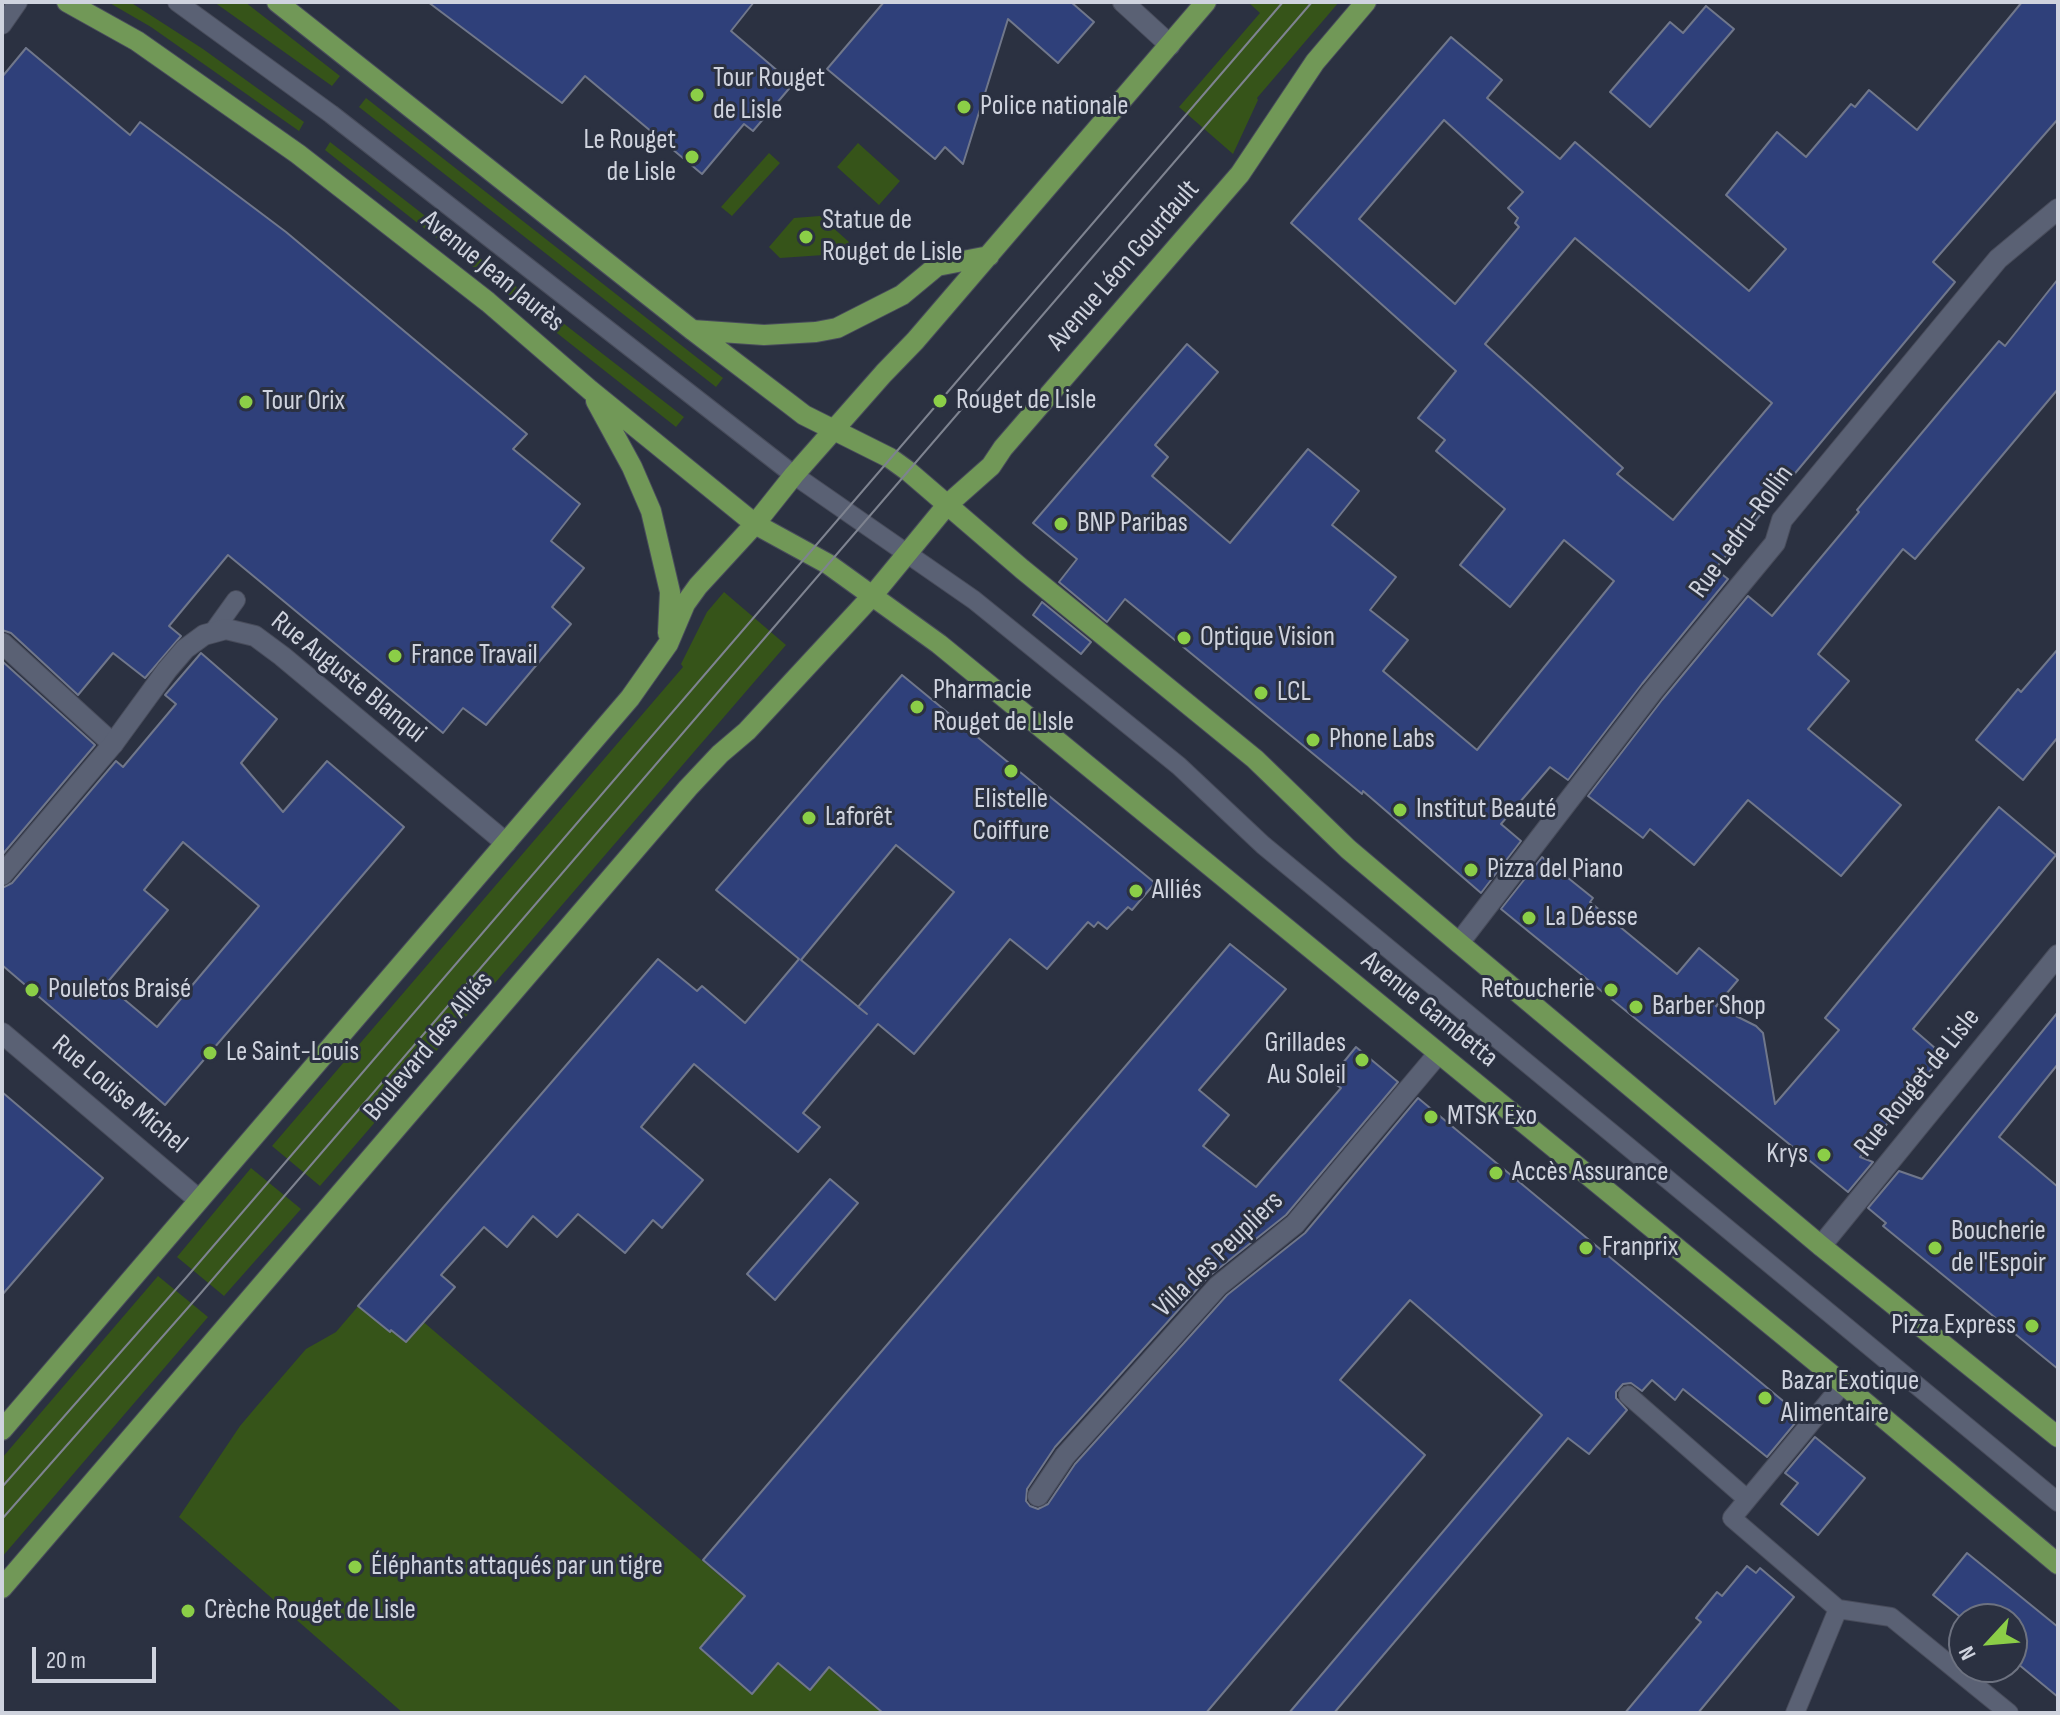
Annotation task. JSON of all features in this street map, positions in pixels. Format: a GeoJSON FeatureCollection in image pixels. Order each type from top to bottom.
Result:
{"type":"FeatureCollection","features":[{"type":"Feature","properties":{"kind":"main road","name":"Avenue Jean Jaurès"},"geometry":{"type":"LineString","coordinates":[[67,2],[137,41],[298,154],[488,302],[590,390],[755,524],[809,551],[873,595]]}},
{"type":"Feature","properties":{"kind":"main road"},"geometry":{"type":"LineString","coordinates":[[277,2],[804,415],[890,458],[1255,759],[1348,849],[1459,943],[1821,1246],[2058,1437]]}},
{"type":"Feature","properties":{"kind":"main road"},"geometry":{"type":"LineString","coordinates":[[2,1430],[630,698],[668,644],[685,604],[698,586],[989,256],[1206,2]]}},
{"type":"Feature","properties":{"kind":"main road","name":"Avenue Léon Gourdault"},"geometry":{"type":"LineString","coordinates":[[910,554],[947,505],[991,466],[1003,448],[1240,174],[1315,62],[1366,2]]}},
{"type":"Feature","properties":{"kind":"main road"},"geometry":{"type":"LineString","coordinates":[[691,329],[764,335],[837,328],[902,295],[937,266],[989,256]]}},
{"type":"Feature","properties":{"kind":"main road"},"geometry":{"type":"LineString","coordinates":[[590,390],[632,467],[655,525],[670,592],[668,644]]}},
{"type":"Feature","properties":{"kind":"main road","name":"Boulevard des Alliés"},"geometry":{"type":"LineString","coordinates":[[2,1588],[688,788],[747,731],[910,554]]}},
{"type":"Feature","properties":{"kind":"main road","name":"Avenue Gambetta"},"geometry":{"type":"LineString","coordinates":[[873,595],[939,644],[1843,1384],[2058,1564]]}},
{"type":"Feature","properties":{"kind":"street"},"geometry":{"type":"LineString","coordinates":[[1123,2],[1170,45]]}},
{"type":"Feature","properties":{"kind":"street","name":"Rue Ledru-Rollin"},"geometry":{"type":"LineString","coordinates":[[1459,943],[1652,692],[1775,543],[1782,520],[1998,259],[2058,209]]}},
{"type":"Feature","properties":{"kind":"street","name":"Rue Auguste Blanqui"},"geometry":{"type":"LineString","coordinates":[[213,632],[239,630],[255,636],[506,843]]}},
{"type":"Feature","properties":{"kind":"street"},"geometry":{"type":"LineString","coordinates":[[2,875],[113,744],[176,659],[196,640],[213,632]]}},
{"type":"Feature","properties":{"kind":"street"},"geometry":{"type":"LineString","coordinates":[[2,643],[113,744]]}},
{"type":"Feature","properties":{"kind":"street","name":"Rue Rouget de Lisle"},"geometry":{"type":"LineString","coordinates":[[1821,1246],[2058,955]]}},
{"type":"Feature","properties":{"kind":"street","name":"Rue Louise Michel"},"geometry":{"type":"LineString","coordinates":[[2,1033],[199,1200]]}},
{"type":"Feature","properties":{"kind":"street","name":"Villa des Peupliers"},"geometry":{"type":"LineString","coordinates":[[1038,1496],[1065,1456],[1218,1286],[1295,1224],[1438,1054]]}},
{"type":"Feature","properties":{"kind":"lane"},"geometry":{"type":"LineString","coordinates":[[2,25],[18,2]]}},
{"type":"Feature","properties":{"kind":"lane","name":"Avenue Jean Jaurès"},"geometry":{"type":"LineString","coordinates":[[177,2],[331,114],[794,475],[910,554]]}},
{"type":"Feature","properties":{"kind":"lane","name":"Avenue Gambetta"},"geometry":{"type":"LineString","coordinates":[[910,554],[974,600],[1179,766],[1263,845],[2058,1502]]}},
{"type":"Feature","properties":{"kind":"lane"},"geometry":{"type":"LineString","coordinates":[[213,632],[236,600]]}},
{"type":"Feature","properties":{"kind":"lane"},"geometry":{"type":"LineString","coordinates":[[1843,1384],[1732,1518],[1838,1609],[1891,1617],[2009,1713]]}},
{"type":"Feature","properties":{"kind":"lane"},"geometry":{"type":"LineString","coordinates":[[1628,1395],[1747,1499]]}},
{"type":"Feature","properties":{"kind":"lane"},"geometry":{"type":"LineString","coordinates":[[1795,1713],[1838,1609]]}},
{"type":"Feature","properties":{"kind":"green space"},"geometry":{"type":"Polygon","coordinates":[[[108,2],[130,2],[203,49],[304,122],[299,131],[151,27],[108,2]]]}},
{"type":"Feature","properties":{"kind":"green space"},"geometry":{"type":"Polygon","coordinates":[[[214,2],[245,2],[340,76],[332,86],[214,2]]]}},
{"type":"Feature","properties":{"kind":"green space"},"geometry":{"type":"Polygon","coordinates":[[[1248,2],[1339,2],[1257,98],[1233,154],[1179,107],[1260,13],[1248,2]]]}},
{"type":"Feature","properties":{"kind":"green space"},"geometry":{"type":"Polygon","coordinates":[[[366,98],[723,378],[716,387],[359,107],[366,98]]]}},
{"type":"Feature","properties":{"kind":"green space"},"geometry":{"type":"Polygon","coordinates":[[[330,142],[684,417],[676,427],[325,150],[330,142]]]}},
{"type":"Feature","properties":{"kind":"green space"},"geometry":{"type":"Polygon","coordinates":[[[858,143],[900,181],[879,205],[837,167],[858,143]]]}},
{"type":"Feature","properties":{"kind":"green space"},"geometry":{"type":"Polygon","coordinates":[[[769,153],[780,163],[732,216],[721,207],[769,153]]]}},
{"type":"Feature","properties":{"kind":"green space"},"geometry":{"type":"Polygon","coordinates":[[[820,216],[849,242],[838,254],[780,258],[769,247],[794,218],[820,216]]]}},
{"type":"Feature","properties":{"kind":"green space"},"geometry":{"type":"Polygon","coordinates":[[[724,592],[786,645],[320,1186],[272,1146],[683,667],[681,664],[707,612],[724,592]]]}},
{"type":"Feature","properties":{"kind":"green space"},"geometry":{"type":"Polygon","coordinates":[[[251,1168],[301,1209],[224,1296],[177,1257],[251,1168]]]}},
{"type":"Feature","properties":{"kind":"green space"},"geometry":{"type":"Polygon","coordinates":[[[158,1276],[208,1317],[2,1557],[2,1458],[158,1276]]]}},
{"type":"Feature","properties":{"kind":"green space"},"geometry":{"type":"Polygon","coordinates":[[[378,1283],[882,1713],[403,1713],[179,1517],[240,1426],[262,1400],[306,1349],[336,1332],[378,1283]]]}},
{"type":"Feature","properties":{"kind":"building","name":"Tour Rouget de Lisle"},"geometry":{"type":"Polygon","coordinates":[[[428,2],[754,2],[731,31],[793,84],[753,131],[744,124],[702,174],[585,76],[562,103],[428,2]]]}},
{"type":"Feature","properties":{"kind":"building"},"geometry":{"type":"Polygon","coordinates":[[[884,2],[1071,2],[1094,22],[1058,63],[1008,19],[963,164],[945,147],[935,159],[827,69],[884,2]]]}},
{"type":"Feature","properties":{"kind":"building"},"geometry":{"type":"Polygon","coordinates":[[[2022,2],[2058,2],[2058,119],[1933,262],[1955,282],[1715,569],[1728,579],[1568,780],[1550,767],[1501,824],[1521,841],[1481,893],[1363,791],[1362,794],[1125,599],[1107,622],[1059,582],[1077,559],[1033,523],[1187,344],[1218,372],[1155,445],[1168,457],[1152,476],[1230,543],[1308,449],[1359,491],[1332,525],[1396,577],[1370,610],[1408,640],[1383,671],[1477,750],[1614,581],[1564,540],[1510,607],[1460,565],[1505,509],[1436,451],[1445,440],[1418,418],[1456,371],[1291,223],[1451,37],[1502,80],[1487,98],[1560,159],[1575,142],[1749,291],[1786,249],[1726,195],[1777,132],[1806,157],[1851,104],[1855,107],[1869,90],[1917,130],[2022,2]],[[1444,120],[1359,219],[1455,304],[1519,227],[1515,223],[1518,218],[1508,208],[1523,192],[1444,120]],[[1575,238],[1485,344],[1623,468],[1617,474],[1673,520],[1772,403],[1575,238]]]}},
{"type":"Feature","properties":{"kind":"building"},"geometry":{"type":"Polygon","coordinates":[[[1706,6],[1734,29],[1650,127],[1610,92],[1670,22],[1683,33],[1706,6]]]}},
{"type":"Feature","properties":{"kind":"building","name":"Tour Orix"},"geometry":{"type":"Polygon","coordinates":[[[26,48],[130,135],[140,122],[286,232],[527,434],[513,449],[580,504],[551,541],[584,568],[552,607],[571,624],[486,725],[463,708],[443,733],[228,555],[169,626],[181,636],[145,678],[113,653],[78,695],[11,633],[2,630],[2,77],[26,48]]]}},
{"type":"Feature","properties":{"kind":"building"},"geometry":{"type":"Polygon","coordinates":[[[2058,279],[2058,389],[1915,559],[1903,549],[1818,654],[1849,681],[1808,729],[1901,805],[1841,876],[1748,800],[1694,865],[1650,829],[1643,838],[1588,796],[1748,596],[1772,616],[1999,341],[2005,346],[2058,279]]]}},
{"type":"Feature","properties":{"kind":"building"},"geometry":{"type":"Polygon","coordinates":[[[1042,602],[1091,642],[1081,654],[1033,615],[1042,602]]]}},
{"type":"Feature","properties":{"kind":"building"},"geometry":{"type":"Polygon","coordinates":[[[2058,649],[2058,737],[2023,780],[1976,740],[2018,689],[2021,692],[2058,649]]]}},
{"type":"Feature","properties":{"kind":"building"},"geometry":{"type":"Polygon","coordinates":[[[201,653],[277,719],[241,763],[283,812],[327,761],[404,827],[165,1105],[2,965],[2,888],[12,883],[116,761],[123,767],[176,704],[165,695],[201,653]],[[183,842],[144,890],[168,910],[106,984],[157,1027],[259,906],[183,842]]]}},
{"type":"Feature","properties":{"kind":"building"},"geometry":{"type":"Polygon","coordinates":[[[2,661],[95,745],[2,855],[2,661]]]}},
{"type":"Feature","properties":{"kind":"building"},"geometry":{"type":"Polygon","coordinates":[[[902,675],[1155,883],[1132,910],[1128,907],[1107,929],[1098,922],[1094,927],[1088,922],[1047,969],[1010,939],[914,1054],[878,1024],[803,1113],[820,1127],[798,1152],[694,1064],[641,1127],[703,1180],[662,1228],[653,1220],[625,1253],[578,1214],[557,1237],[533,1216],[507,1247],[484,1227],[441,1275],[455,1287],[406,1342],[390,1332],[358,1306],[658,959],[697,991],[702,986],[745,1023],[799,959],[716,890],[902,675]],[[896,845],[801,960],[858,1007],[954,892],[896,845]]]}},
{"type":"Feature","properties":{"kind":"building"},"geometry":{"type":"Polygon","coordinates":[[[1999,807],[2056,855],[1913,1029],[1943,1055],[1860,1157],[1873,1162],[1848,1192],[1501,909],[1542,857],[1593,898],[1590,902],[1677,974],[1699,948],[1738,980],[1716,1006],[1756,1026],[1763,1033],[1775,1104],[1839,1030],[1825,1018],[1999,807]]]}},
{"type":"Feature","properties":{"kind":"building"},"geometry":{"type":"Polygon","coordinates":[[[1230,944],[1286,989],[1199,1090],[1229,1115],[1203,1146],[1256,1187],[1341,1088],[1329,1080],[1356,1047],[1398,1082],[1286,1215],[1208,1277],[1055,1447],[1027,1489],[1026,1501],[1030,1506],[1038,1509],[1048,1504],[1075,1464],[1227,1295],[1305,1233],[1418,1098],[1788,1405],[1783,1411],[1796,1422],[1767,1457],[1683,1389],[1675,1400],[1652,1380],[1642,1391],[1631,1383],[1623,1384],[1616,1392],[1616,1398],[1627,1410],[1589,1454],[1568,1438],[1334,1713],[1289,1713],[1542,1415],[1410,1300],[1340,1380],[1425,1455],[1206,1713],[883,1713],[829,1667],[810,1690],[778,1663],[752,1694],[700,1648],[745,1596],[703,1560],[1230,944]]]}},
{"type":"Feature","properties":{"kind":"building"},"geometry":{"type":"Polygon","coordinates":[[[2058,1012],[2058,1064],[1999,1137],[2058,1187],[2058,1369],[1883,1226],[1886,1223],[1868,1208],[1899,1171],[1922,1179],[2058,1012]]]}},
{"type":"Feature","properties":{"kind":"building"},"geometry":{"type":"Polygon","coordinates":[[[2,1092],[103,1178],[2,1295],[2,1092]]]}},
{"type":"Feature","properties":{"kind":"building"},"geometry":{"type":"Polygon","coordinates":[[[830,1179],[858,1203],[775,1300],[747,1274],[830,1179]]]}},
{"type":"Feature","properties":{"kind":"building"},"geometry":{"type":"Polygon","coordinates":[[[1815,1437],[1865,1478],[1818,1535],[1781,1504],[1798,1483],[1785,1473],[1815,1437]]]}},
{"type":"Feature","properties":{"kind":"building"},"geometry":{"type":"Polygon","coordinates":[[[1967,1553],[2058,1627],[2058,1697],[2028,1672],[2028,1603],[1948,1603],[1948,1607],[1933,1595],[1967,1553]]]}},
{"type":"Feature","properties":{"kind":"building"},"geometry":{"type":"Polygon","coordinates":[[[1747,1566],[1756,1573],[1760,1568],[1794,1597],[1698,1713],[1625,1713],[1701,1622],[1696,1618],[1717,1592],[1722,1596],[1747,1566]]]}},
{"type":"Feature","properties":{"kind":"tram line"},"geometry":{"type":"LineString","coordinates":[[2,1487],[185,1279],[1283,2]]}},
{"type":"Feature","properties":{"kind":"tram line"},"geometry":{"type":"LineString","coordinates":[[2,1519],[200,1294],[1312,2]]}},
{"type":"Feature","properties":{"kind":"place","name":"Tour Rouget de Lisle"},"geometry":{"type":"Point","coordinates":[697,95]}},
{"type":"Feature","properties":{"kind":"place","name":"Police nationale"},"geometry":{"type":"Point","coordinates":[964,107]}},
{"type":"Feature","properties":{"kind":"place","name":"Le Rouget de Lisle"},"geometry":{"type":"Point","coordinates":[692,157]}},
{"type":"Feature","properties":{"kind":"place","name":"Statue de Rouget de Lisle"},"geometry":{"type":"Point","coordinates":[806,237]}},
{"type":"Feature","properties":{"kind":"place","name":"Rouget de Lisle"},"geometry":{"type":"Point","coordinates":[940,401]}},
{"type":"Feature","properties":{"kind":"place","name":"Tour Orix"},"geometry":{"type":"Point","coordinates":[246,402]}},
{"type":"Feature","properties":{"kind":"place","name":"BNP Paribas"},"geometry":{"type":"Point","coordinates":[1061,524]}},
{"type":"Feature","properties":{"kind":"place","name":"Optique Vision"},"geometry":{"type":"Point","coordinates":[1184,638]}},
{"type":"Feature","properties":{"kind":"place","name":"France Travail"},"geometry":{"type":"Point","coordinates":[395,656]}},
{"type":"Feature","properties":{"kind":"place","name":"LCL"},"geometry":{"type":"Point","coordinates":[1261,693]}},
{"type":"Feature","properties":{"kind":"place","name":"Pharmacie Rouget de LIsle"},"geometry":{"type":"Point","coordinates":[917,707]}},
{"type":"Feature","properties":{"kind":"place","name":"Phone Labs"},"geometry":{"type":"Point","coordinates":[1313,740]}},
{"type":"Feature","properties":{"kind":"place","name":"Elistelle Coiffure"},"geometry":{"type":"Point","coordinates":[1011,771]}},
{"type":"Feature","properties":{"kind":"place","name":"Institut Beauté"},"geometry":{"type":"Point","coordinates":[1400,810]}},
{"type":"Feature","properties":{"kind":"place","name":"Laforêt"},"geometry":{"type":"Point","coordinates":[809,818]}},
{"type":"Feature","properties":{"kind":"place","name":"Pizza del Piano"},"geometry":{"type":"Point","coordinates":[1471,870]}},
{"type":"Feature","properties":{"kind":"place","name":"Alliés"},"geometry":{"type":"Point","coordinates":[1136,891]}},
{"type":"Feature","properties":{"kind":"place","name":"La Déesse"},"geometry":{"type":"Point","coordinates":[1529,918]}},
{"type":"Feature","properties":{"kind":"place","name":"Pouletos Braisé"},"geometry":{"type":"Point","coordinates":[32,990]}},
{"type":"Feature","properties":{"kind":"place","name":"Retoucherie"},"geometry":{"type":"Point","coordinates":[1611,990]}},
{"type":"Feature","properties":{"kind":"place","name":"Barber Shop"},"geometry":{"type":"Point","coordinates":[1636,1007]}},
{"type":"Feature","properties":{"kind":"place","name":"Le Saint-Louis"},"geometry":{"type":"Point","coordinates":[210,1053]}},
{"type":"Feature","properties":{"kind":"place","name":"Grillades Au Soleil"},"geometry":{"type":"Point","coordinates":[1362,1060]}},
{"type":"Feature","properties":{"kind":"place","name":"MTSK Exo"},"geometry":{"type":"Point","coordinates":[1431,1117]}},
{"type":"Feature","properties":{"kind":"place","name":"Krys"},"geometry":{"type":"Point","coordinates":[1824,1155]}},
{"type":"Feature","properties":{"kind":"place","name":"Accès Assurance"},"geometry":{"type":"Point","coordinates":[1496,1173]}},
{"type":"Feature","properties":{"kind":"place","name":"Franprix"},"geometry":{"type":"Point","coordinates":[1586,1248]}},
{"type":"Feature","properties":{"kind":"place","name":"Boucherie de l'Espoir"},"geometry":{"type":"Point","coordinates":[1935,1248]}},
{"type":"Feature","properties":{"kind":"place","name":"Pizza Express"},"geometry":{"type":"Point","coordinates":[2032,1326]}},
{"type":"Feature","properties":{"kind":"place","name":"Bazar Exotique Alimentaire"},"geometry":{"type":"Point","coordinates":[1765,1398]}},
{"type":"Feature","properties":{"kind":"place","name":"Éléphants attaqués par un tigre"},"geometry":{"type":"Point","coordinates":[355,1567]}},
{"type":"Feature","properties":{"kind":"place","name":"Crèche Rouget de Lisle"},"geometry":{"type":"Point","coordinates":[188,1611]}}]}
